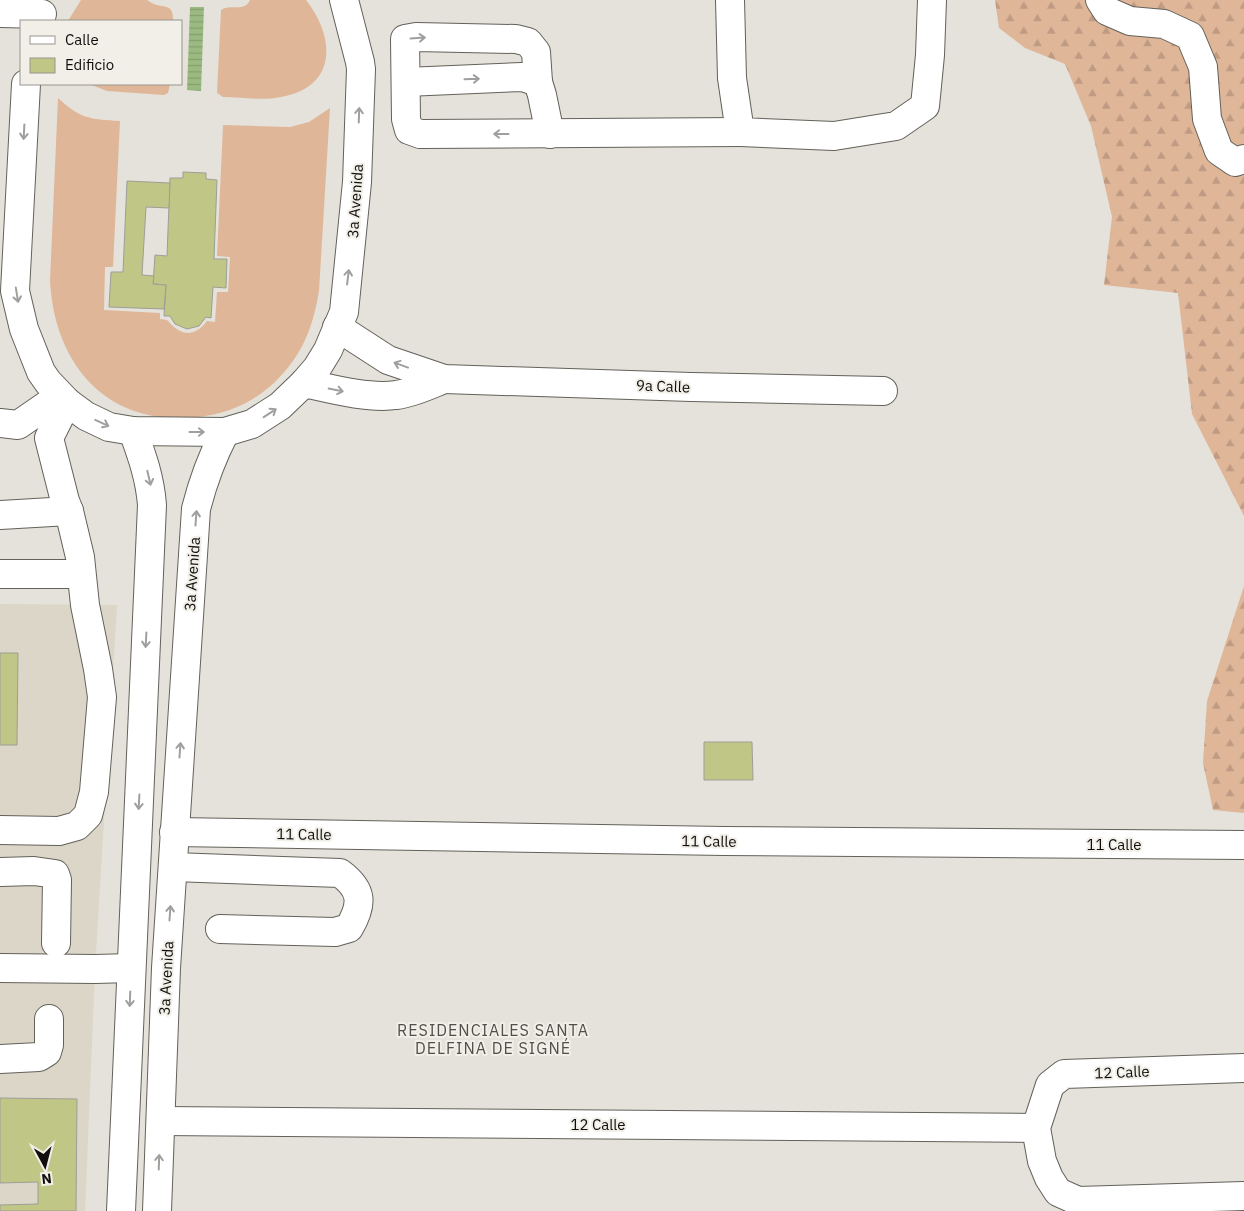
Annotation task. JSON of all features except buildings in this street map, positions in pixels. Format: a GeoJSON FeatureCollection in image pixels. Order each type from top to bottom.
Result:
{"type":"FeatureCollection","features":[{"type":"Feature","properties":{"kind":"street","name":"3a Avenida"},"geometry":{"type":"LineString","coordinates":[[157,1211],[166,968],[196,509],[212,457],[226,432],[252,424],[280,406],[304,382],[317,368],[328,350],[344,312],[357,182],[360,62],[344,0]]}},
{"type":"Feature","properties":{"kind":"street"},"geometry":{"type":"LineString","coordinates":[[730,0],[732,78],[740,132]]}},
{"type":"Feature","properties":{"kind":"street"},"geometry":{"type":"LineString","coordinates":[[550,134],[538,82],[536,52],[528,42],[516,39],[416,37],[405,39],[406,119],[409,130],[420,134],[550,134],[740,132],[834,136],[896,126],[925,106],[930,55],[932,0]]}},
{"type":"Feature","properties":{"kind":"street"},"geometry":{"type":"LineString","coordinates":[[1100,0],[1107,11],[1130,21],[1164,24],[1190,36],[1203,67],[1207,118],[1219,151],[1235,162],[1244,159]]}},
{"type":"Feature","properties":{"kind":"street"},"geometry":{"type":"LineString","coordinates":[[0,13],[43,12]]}},
{"type":"Feature","properties":{"kind":"street"},"geometry":{"type":"LineString","coordinates":[[406,82],[522,77],[538,82]]}},
{"type":"Feature","properties":{"kind":"street"},"geometry":{"type":"LineString","coordinates":[[26,85],[15,291],[24,329],[41,372],[58,393],[86,416],[109,427],[133,431],[226,432]]}},
{"type":"Feature","properties":{"kind":"street","name":"9a Calle"},"geometry":{"type":"LineString","coordinates":[[337,327],[388,360],[444,379],[681,387],[883,391]]}},
{"type":"Feature","properties":{"kind":"street","name":"9a Calle"},"geometry":{"type":"LineString","coordinates":[[304,382],[338,390],[396,395],[421,389],[444,379]]}},
{"type":"Feature","properties":{"kind":"street"},"geometry":{"type":"LineString","coordinates":[[0,411],[15,404],[58,393]]}},
{"type":"Feature","properties":{"kind":"street"},"geometry":{"type":"LineString","coordinates":[[0,423],[18,425],[58,393]]}},
{"type":"Feature","properties":{"kind":"street"},"geometry":{"type":"LineString","coordinates":[[0,830],[58,831],[77,826],[88,814],[94,792],[102,697],[85,605],[80,557],[49,438],[58,393]]}},
{"type":"Feature","properties":{"kind":"street"},"geometry":{"type":"LineString","coordinates":[[121,1211],[152,505],[146,466],[133,431]]}},
{"type":"Feature","properties":{"kind":"street"},"geometry":{"type":"LineString","coordinates":[[0,515],[69,511]]}},
{"type":"Feature","properties":{"kind":"street"},"geometry":{"type":"LineString","coordinates":[[0,574],[81,574]]}},
{"type":"Feature","properties":{"kind":"street","name":"11 Calle"},"geometry":{"type":"LineString","coordinates":[[174,832],[724,841],[1244,845]]}},
{"type":"Feature","properties":{"kind":"street"},"geometry":{"type":"LineString","coordinates":[[173,867],[340,873],[352,882],[358,893],[355,916],[348,928],[335,932],[220,929]]}},
{"type":"Feature","properties":{"kind":"street"},"geometry":{"type":"LineString","coordinates":[[0,872],[34,871],[54,874],[57,880],[56,943]]}},
{"type":"Feature","properties":{"kind":"street"},"geometry":{"type":"LineString","coordinates":[[0,968],[131,968]]}},
{"type":"Feature","properties":{"kind":"street"},"geometry":{"type":"LineString","coordinates":[[0,1058],[40,1057],[47,1052],[49,1045],[49,1019]]}},
{"type":"Feature","properties":{"kind":"street","name":"12 Calle"},"geometry":{"type":"LineString","coordinates":[[1244,1068],[1064,1074],[1050,1085],[1036,1128],[1042,1161],[1049,1178],[1058,1192],[1078,1200],[1244,1196]]}},
{"type":"Feature","properties":{"kind":"street","name":"12 Calle"},"geometry":{"type":"LineString","coordinates":[[160,1121],[1036,1128]]}},
{"type":"Feature","properties":{"kind":"shaded area"},"geometry":{"type":"Polygon","coordinates":[[[190,7],[204,7],[201,91],[187,90],[190,7]]]}},
{"type":"Feature","properties":{"kind":"shaded area"},"geometry":{"type":"Polygon","coordinates":[[[0,604],[117,605],[95,969],[85,1211],[0,1211],[0,604]]]}},
{"type":"Feature","properties":{"kind":"green space"},"geometry":{"type":"Polygon","coordinates":[[[81,0],[147,0],[169,8],[173,15],[173,20],[69,20],[81,0]]]}},
{"type":"Feature","properties":{"kind":"green space"},"geometry":{"type":"Polygon","coordinates":[[[250,0],[306,0],[316,15],[323,30],[326,59],[321,72],[313,83],[299,92],[281,97],[259,99],[223,97],[217,93],[221,10],[229,7],[244,6],[250,0]]]}},
{"type":"Feature","properties":{"kind":"green space"},"geometry":{"type":"Polygon","coordinates":[[[995,0],[1244,0],[1244,516],[1192,414],[1178,293],[1104,285],[1112,217],[1091,126],[1065,64],[1025,48],[999,28],[995,0]]]}},
{"type":"Feature","properties":{"kind":"green space"},"geometry":{"type":"Polygon","coordinates":[[[92,85],[170,85],[168,93],[164,95],[107,91],[92,85]]]}},
{"type":"Feature","properties":{"kind":"green space"},"geometry":{"type":"Polygon","coordinates":[[[58,98],[73,110],[86,117],[120,121],[113,267],[105,267],[104,310],[160,313],[160,319],[167,320],[177,329],[187,333],[197,331],[207,321],[215,322],[217,292],[228,292],[230,257],[217,256],[223,125],[290,127],[309,122],[330,108],[319,291],[313,319],[303,345],[293,361],[284,373],[263,392],[240,406],[214,415],[167,418],[138,412],[113,401],[92,385],[75,364],[62,339],[54,311],[50,280],[58,98]]]}},
{"type":"Feature","properties":{"kind":"green space"},"geometry":{"type":"Polygon","coordinates":[[[1244,586],[1244,813],[1213,810],[1203,763],[1207,701],[1244,586]]]}},
{"type":"Feature","properties":{"kind":"district","name":"RESIDENCIALES SANTA DELFINA DE SIGNÉ"},"geometry":{"type":"Point","coordinates":[493,1039]}}]}
